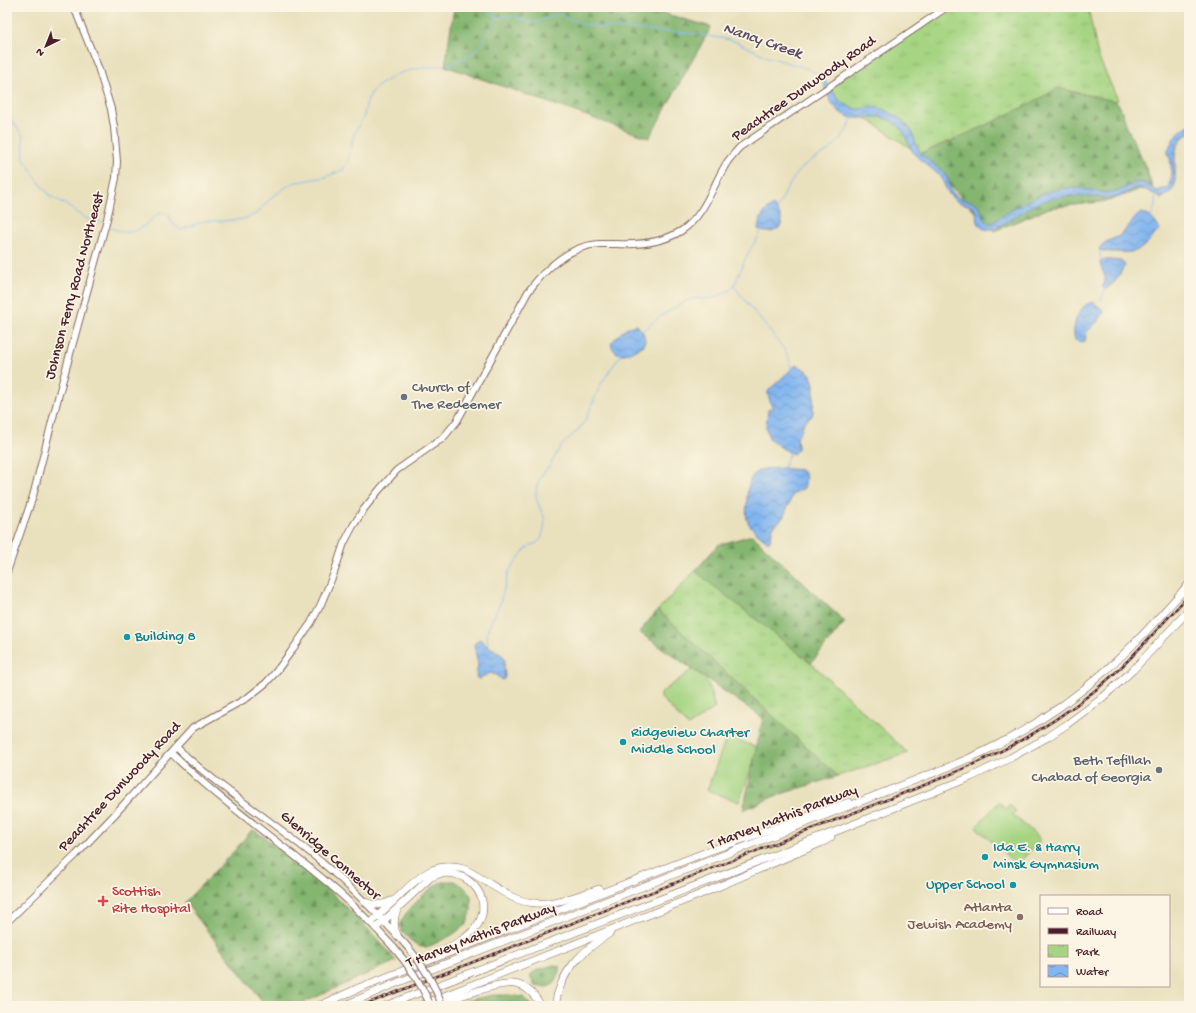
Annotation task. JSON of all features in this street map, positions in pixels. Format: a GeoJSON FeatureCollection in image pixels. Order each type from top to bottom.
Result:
{"type":"FeatureCollection","features":[{"type":"Feature","properties":{"kind":"highway","name":"T Harvey Mathis Parkway"},"geometry":{"type":"LineString","coordinates":[[343,1006],[964,761],[1002,743],[1038,722],[1073,698],[1095,680],[1121,657],[1189,584]]}},
{"type":"Feature","properties":{"kind":"highway","name":"T Harvey Mathis Parkway"},"geometry":{"type":"LineString","coordinates":[[385,1006],[839,830],[971,777],[1010,758],[1048,737],[1118,684],[1148,655],[1189,610]]}},
{"type":"Feature","properties":{"kind":"highway"},"geometry":{"type":"LineString","coordinates":[[356,989],[732,842],[925,776]]}},
{"type":"Feature","properties":{"kind":"highway"},"geometry":{"type":"LineString","coordinates":[[419,1006],[719,886],[825,841],[839,830]]}},
{"type":"Feature","properties":{"kind":"highway"},"geometry":{"type":"LineString","coordinates":[[376,928],[384,921],[399,901],[423,875],[435,868],[456,867],[514,898],[528,902],[542,903],[566,900],[651,873]]}},
{"type":"Feature","properties":{"kind":"highway"},"geometry":{"type":"LineString","coordinates":[[319,1006],[460,941],[476,926],[479,921],[482,910],[481,898],[476,887],[461,876],[449,873],[437,874],[378,915],[371,923]]}},
{"type":"Feature","properties":{"kind":"highway"},"geometry":{"type":"LineString","coordinates":[[365,902],[381,905],[399,901]]}},
{"type":"Feature","properties":{"kind":"highway"},"geometry":{"type":"LineString","coordinates":[[397,935],[394,927],[394,920],[399,901]]}},
{"type":"Feature","properties":{"kind":"highway"},"geometry":{"type":"LineString","coordinates":[[555,1006],[563,981],[570,968],[579,957],[596,942],[633,920]]}},
{"type":"Feature","properties":{"kind":"highway"},"geometry":{"type":"LineString","coordinates":[[430,1006],[504,983],[516,984],[528,990],[538,1000],[541,1006]]}},
{"type":"Feature","properties":{"kind":"main road","name":"Johnson Ferry Road Northeast"},"geometry":{"type":"LineString","coordinates":[[7,572],[33,496],[114,189],[117,161],[111,108],[98,67],[74,7]]}},
{"type":"Feature","properties":{"kind":"main road","name":"Peachtree Dunwoody Road"},"geometry":{"type":"LineString","coordinates":[[7,922],[76,855],[193,728],[247,698],[266,683],[280,667],[311,623],[321,604],[334,573],[344,543],[353,526],[380,489],[397,470],[436,444],[450,431],[457,421],[528,292],[542,274],[566,255],[578,249],[598,244],[641,244],[658,241],[673,236],[684,230],[701,210],[728,162],[740,147],[947,7]]}},
{"type":"Feature","properties":{"kind":"main road","name":"Glenridge Connector"},"geometry":{"type":"LineString","coordinates":[[176,747],[198,767],[308,851],[365,902],[397,935],[421,963],[437,992],[442,1006]]}},
{"type":"Feature","properties":{"kind":"main road","name":"Glenridge Connector"},"geometry":{"type":"LineString","coordinates":[[170,753],[213,792],[330,885],[371,923],[410,967],[417,978],[430,1006]]}},
{"type":"Feature","properties":{"kind":"green space"},"geometry":{"type":"Polygon","coordinates":[[[454,7],[642,7],[711,27],[649,138],[445,66],[454,7]]]}},
{"type":"Feature","properties":{"kind":"green space"},"geometry":{"type":"Polygon","coordinates":[[[945,7],[1088,7],[1098,56],[1118,100],[1115,101],[1058,88],[989,124],[919,154],[824,90],[945,7]]]}},
{"type":"Feature","properties":{"kind":"green space"},"geometry":{"type":"Polygon","coordinates":[[[1058,88],[1115,101],[1119,105],[1127,127],[1146,168],[1153,189],[1138,190],[1108,201],[1049,208],[994,231],[919,154],[989,124],[1058,88]]]}},
{"type":"Feature","properties":{"kind":"green space"},"geometry":{"type":"Polygon","coordinates":[[[752,535],[845,622],[811,663],[695,571],[718,545],[752,535]]]}},
{"type":"Feature","properties":{"kind":"green space"},"geometry":{"type":"Polygon","coordinates":[[[695,571],[811,663],[908,753],[838,776],[658,610],[695,571]]]}},
{"type":"Feature","properties":{"kind":"green space"},"geometry":{"type":"Polygon","coordinates":[[[658,610],[838,776],[775,796],[743,810],[763,718],[639,632],[658,610]]]}},
{"type":"Feature","properties":{"kind":"green space"},"geometry":{"type":"Polygon","coordinates":[[[694,668],[708,683],[715,708],[688,726],[661,698],[661,693],[694,668]]]}},
{"type":"Feature","properties":{"kind":"green space"},"geometry":{"type":"Polygon","coordinates":[[[727,736],[759,748],[739,802],[707,790],[727,736]]]}},
{"type":"Feature","properties":{"kind":"green space"},"geometry":{"type":"Polygon","coordinates":[[[999,802],[1007,809],[1010,805],[1016,811],[1013,815],[1041,839],[1017,865],[976,827],[999,802]]]}},
{"type":"Feature","properties":{"kind":"green space"},"geometry":{"type":"Polygon","coordinates":[[[254,830],[328,889],[368,929],[396,961],[296,1006],[266,1006],[185,902],[236,849],[250,832],[254,830]]]}},
{"type":"Feature","properties":{"kind":"green space"},"geometry":{"type":"Polygon","coordinates":[[[455,881],[464,887],[471,896],[471,911],[467,924],[452,935],[428,947],[420,947],[407,938],[402,932],[400,925],[401,921],[416,902],[435,885],[443,882],[455,881]]]}},
{"type":"Feature","properties":{"kind":"green space"},"geometry":{"type":"Polygon","coordinates":[[[554,965],[559,966],[559,971],[554,984],[544,987],[534,985],[530,975],[545,967],[554,965]]]}},
{"type":"Feature","properties":{"kind":"green space"},"geometry":{"type":"Polygon","coordinates":[[[492,995],[523,997],[533,1006],[456,1006],[457,1004],[470,1000],[492,995]]]}},
{"type":"Feature","properties":{"kind":"water"},"geometry":{"type":"Polygon","coordinates":[[[823,80],[829,85],[838,98],[848,106],[857,109],[875,107],[880,108],[893,114],[902,121],[912,132],[920,152],[946,176],[953,193],[962,199],[975,203],[981,210],[983,218],[989,223],[992,223],[1032,198],[1064,188],[1112,192],[1119,191],[1134,183],[1143,182],[1156,191],[1168,188],[1172,175],[1170,157],[1167,155],[1170,145],[1178,134],[1189,125],[1189,133],[1183,138],[1176,148],[1174,187],[1161,199],[1140,188],[1133,189],[1122,196],[1115,198],[1078,196],[1055,198],[1032,206],[1002,225],[995,228],[984,229],[978,222],[976,210],[952,198],[939,176],[913,152],[904,134],[896,124],[879,117],[853,118],[841,113],[832,104],[826,92],[823,80]]]}},
{"type":"Feature","properties":{"kind":"water"},"geometry":{"type":"Polygon","coordinates":[[[772,206],[779,214],[781,225],[774,231],[761,231],[758,229],[759,223],[764,213],[772,206]]]}},
{"type":"Feature","properties":{"kind":"water"},"geometry":{"type":"Polygon","coordinates":[[[1141,213],[1144,213],[1152,218],[1159,228],[1159,230],[1146,245],[1132,252],[1111,252],[1099,250],[1102,245],[1122,234],[1141,213]]]}},
{"type":"Feature","properties":{"kind":"water"},"geometry":{"type":"Polygon","coordinates":[[[1101,260],[1121,261],[1125,265],[1115,282],[1106,289],[1102,287],[1105,282],[1105,277],[1100,265],[1101,260]]]}},
{"type":"Feature","properties":{"kind":"water"},"geometry":{"type":"Polygon","coordinates":[[[1093,302],[1104,312],[1098,321],[1087,332],[1085,341],[1080,342],[1075,340],[1075,323],[1083,307],[1093,302]]]}},
{"type":"Feature","properties":{"kind":"water"},"geometry":{"type":"Polygon","coordinates":[[[635,325],[640,328],[643,333],[645,339],[644,345],[625,354],[616,352],[611,343],[622,332],[635,325]]]}},
{"type":"Feature","properties":{"kind":"water"},"geometry":{"type":"Polygon","coordinates":[[[796,365],[811,374],[814,384],[812,416],[804,422],[801,432],[798,435],[798,449],[793,454],[769,438],[766,427],[768,410],[769,408],[773,410],[768,391],[796,365]]]}},
{"type":"Feature","properties":{"kind":"water"},"geometry":{"type":"Polygon","coordinates":[[[780,468],[800,470],[804,473],[806,478],[805,485],[804,488],[793,494],[783,518],[773,527],[770,540],[768,542],[750,525],[747,520],[748,486],[755,473],[760,470],[780,468]]]}},
{"type":"Feature","properties":{"kind":"water"},"geometry":{"type":"Polygon","coordinates":[[[480,639],[504,657],[505,677],[503,680],[490,673],[479,679],[476,677],[478,665],[474,645],[480,639]]]}},
{"type":"Feature","properties":{"kind":"waterway"},"geometry":{"type":"LineString","coordinates":[[484,7],[497,18]]}},
{"type":"Feature","properties":{"kind":"waterway","name":"Nancy Creek"},"geometry":{"type":"LineString","coordinates":[[108,226],[117,230],[131,232],[142,227],[160,213],[169,215],[172,223],[181,230],[204,221],[244,219],[256,214],[272,197],[292,183],[325,177],[343,170],[348,161],[354,134],[364,116],[367,101],[373,90],[400,73],[416,69],[454,64],[474,52],[482,44],[497,18],[501,17],[513,16],[528,22],[534,22],[555,15],[561,15],[582,24],[599,27],[687,33],[721,38],[737,42],[768,57],[806,68],[816,73],[823,80]]}},
{"type":"Feature","properties":{"kind":"waterway","name":"Nancy Creek"},"geometry":{"type":"LineString","coordinates":[[7,114],[23,136],[24,159],[50,196],[87,219],[103,223]]}},
{"type":"Feature","properties":{"kind":"waterway"},"geometry":{"type":"LineString","coordinates":[[777,209],[788,187],[803,167],[808,162],[835,146],[845,133],[852,118]]}},
{"type":"Feature","properties":{"kind":"waterway"},"geometry":{"type":"LineString","coordinates":[[1151,218],[1155,205],[1155,196]]}},
{"type":"Feature","properties":{"kind":"waterway"},"geometry":{"type":"LineString","coordinates":[[642,331],[661,316],[686,301],[697,298],[714,298],[730,290],[734,286],[747,255],[761,232]]}},
{"type":"Feature","properties":{"kind":"waterway"},"geometry":{"type":"LineString","coordinates":[[1100,251],[1100,256],[1103,260]]}},
{"type":"Feature","properties":{"kind":"waterway"},"geometry":{"type":"LineString","coordinates":[[734,286],[785,350],[790,361],[791,370]]}},
{"type":"Feature","properties":{"kind":"waterway"},"geometry":{"type":"LineString","coordinates":[[1101,300],[1106,289]]}},
{"type":"Feature","properties":{"kind":"waterway"},"geometry":{"type":"LineString","coordinates":[[488,646],[488,629],[500,603],[509,571],[523,552],[541,539],[543,533],[545,522],[536,495],[539,479],[550,465],[561,446],[585,421],[601,384],[621,354]]}},
{"type":"Feature","properties":{"kind":"waterway"},"geometry":{"type":"LineString","coordinates":[[783,469],[790,452]]}},
{"type":"Feature","properties":{"kind":"railway"},"geometry":{"type":"LineString","coordinates":[[361,1006],[927,784],[993,755],[1054,721],[1093,692],[1131,657],[1189,595]]}},
{"type":"Feature","properties":{"kind":"place","name":"Church of The Redeemer"},"geometry":{"type":"Point","coordinates":[404,397]}},
{"type":"Feature","properties":{"kind":"place","name":"Building 8"},"geometry":{"type":"Point","coordinates":[127,637]}},
{"type":"Feature","properties":{"kind":"place","name":"Ridgeview Charter Middle School"},"geometry":{"type":"Point","coordinates":[623,742]}},
{"type":"Feature","properties":{"kind":"place","name":"Beth Tefillah Chabad of Georgia"},"geometry":{"type":"Point","coordinates":[1159,770]}},
{"type":"Feature","properties":{"kind":"place","name":"Ida E. & Harry Minsk Gymnasium"},"geometry":{"type":"Point","coordinates":[985,857]}},
{"type":"Feature","properties":{"kind":"place","name":"Upper School"},"geometry":{"type":"Point","coordinates":[1013,885]}},
{"type":"Feature","properties":{"kind":"place","name":"Scottish Rite Hospital"},"geometry":{"type":"Point","coordinates":[103,901]}},
{"type":"Feature","properties":{"kind":"place","name":"Atlanta Jewish Academy"},"geometry":{"type":"Point","coordinates":[1020,917]}}]}
